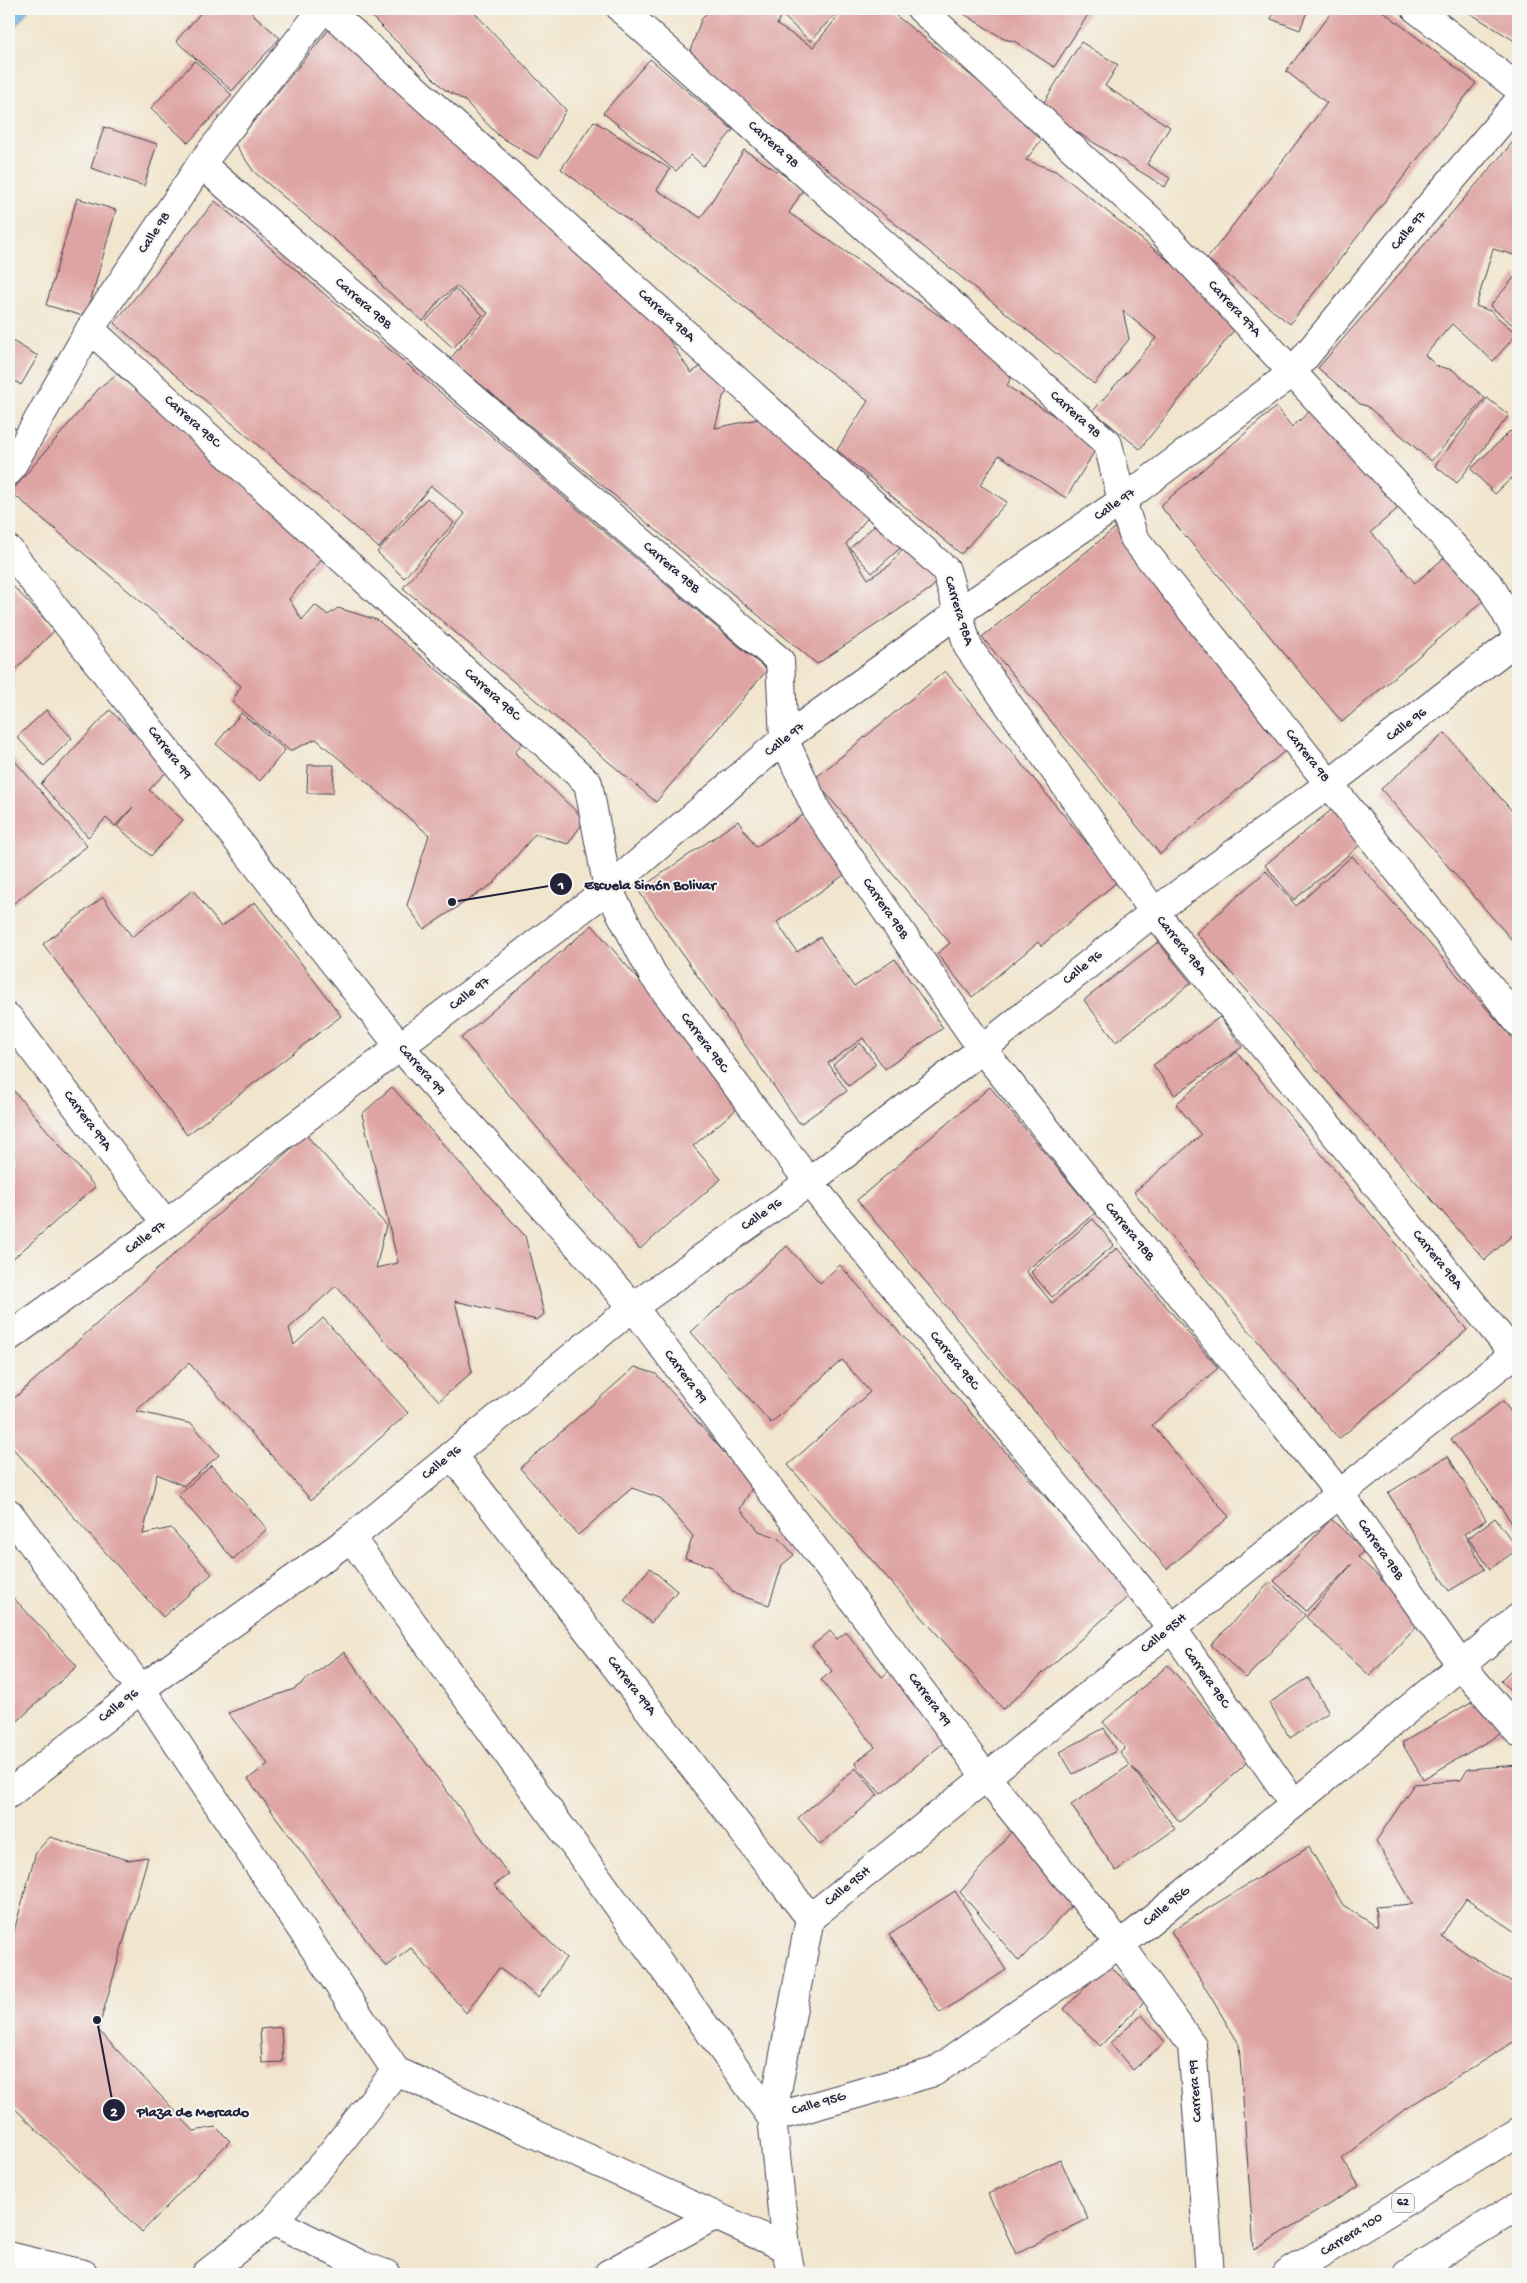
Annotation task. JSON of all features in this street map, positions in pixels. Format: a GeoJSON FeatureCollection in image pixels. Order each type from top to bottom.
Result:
{"type":"FeatureCollection","features":[{"type":"Feature","properties":{"kind":"main road","name":"Calle 98"},"geometry":{"type":"LineString","coordinates":[[9,471],[90,329],[201,164],[323,9]]}},
{"type":"Feature","properties":{"kind":"main road","name":"Carrera 98A"},"geometry":{"type":"LineString","coordinates":[[327,9],[946,570],[968,647],[1154,912],[1517,1354]]}},
{"type":"Feature","properties":{"kind":"main road","name":"Carrera 98"},"geometry":{"type":"LineString","coordinates":[[621,9],[1108,444],[1122,501],[1134,538],[1518,1022]]}},
{"type":"Feature","properties":{"kind":"main road","name":"Carrera 97A"},"geometry":{"type":"LineString","coordinates":[[921,9],[1155,224],[1491,587],[1518,635]]}},
{"type":"Feature","properties":{"kind":"main road"},"geometry":{"type":"LineString","coordinates":[[1416,9],[1518,88]]}},
{"type":"Feature","properties":{"kind":"main road","name":"Calle 97"},"geometry":{"type":"LineString","coordinates":[[9,1337],[166,1224],[608,889],[784,739],[959,612],[1122,501],[1292,373],[1404,236],[1518,102]]}},
{"type":"Feature","properties":{"kind":"main road","name":"Carrera 98B"},"geometry":{"type":"LineString","coordinates":[[201,164],[780,661],[784,739],[817,811],[982,1050],[1340,1494],[1461,1665],[1518,1732]]}},
{"type":"Feature","properties":{"kind":"main road","name":"Carrera 98C"},"geometry":{"type":"LineString","coordinates":[[90,329],[588,783],[608,889],[653,975],[809,1182],[1172,1628],[1294,1804]]}},
{"type":"Feature","properties":{"kind":"main road","name":"Carrera 99"},"geometry":{"type":"LineString","coordinates":[[9,550],[400,1047],[633,1307],[986,1777],[1119,1944],[1192,2045],[1210,2274]]}},
{"type":"Feature","properties":{"kind":"main road","name":"Calle 96"},"geometry":{"type":"LineString","coordinates":[[9,1794],[141,1689],[351,1538],[633,1307],[809,1182],[982,1050],[1154,912],[1329,784],[1518,639]]}},
{"type":"Feature","properties":{"kind":"main road","name":"Carrera 99A"},"geometry":{"type":"LineString","coordinates":[[9,1018],[166,1224]]}},
{"type":"Feature","properties":{"kind":"main road","name":"Calle 95H"},"geometry":{"type":"LineString","coordinates":[[810,1918],[1517,1354]]}},
{"type":"Feature","properties":{"kind":"main road","name":"Carrera 99A"},"geometry":{"type":"LineString","coordinates":[[452,1455],[810,1918]]}},
{"type":"Feature","properties":{"kind":"main road"},"geometry":{"type":"LineString","coordinates":[[9,1513],[141,1689],[396,2071],[786,2248]]}},
{"type":"Feature","properties":{"kind":"main road"},"geometry":{"type":"LineString","coordinates":[[351,1538],[772,2118]]}},
{"type":"Feature","properties":{"kind":"main road","name":"Calle 95G"},"geometry":{"type":"LineString","coordinates":[[772,2118],[934,2072],[1119,1944],[1294,1804],[1518,1618]]}},
{"type":"Feature","properties":{"kind":"main road"},"geometry":{"type":"LineString","coordinates":[[791,2274],[786,2248],[772,2118],[810,1918]]}},
{"type":"Feature","properties":{"kind":"main road"},"geometry":{"type":"LineString","coordinates":[[206,2274],[273,2221],[326,2160],[396,2071]]}},
{"type":"Feature","properties":{"kind":"main road","name":"Carrera 100"},"geometry":{"type":"LineString","coordinates":[[1287,2274],[1518,2132]]}},
{"type":"Feature","properties":{"kind":"main road"},"geometry":{"type":"LineString","coordinates":[[1408,2274],[1518,2206]]}},
{"type":"Feature","properties":{"kind":"main road"},"geometry":{"type":"LineString","coordinates":[[608,2274],[714,2216]]}},
{"type":"Feature","properties":{"kind":"main road"},"geometry":{"type":"LineString","coordinates":[[273,2221],[361,2265],[386,2274]]}},
{"type":"Feature","properties":{"kind":"main road"},"geometry":{"type":"LineString","coordinates":[[9,2256],[84,2274]]}},
{"type":"Feature","properties":{"kind":"water"},"geometry":{"type":"Polygon","coordinates":[[[9,9],[29,9],[9,35],[9,9]]]}},
{"type":"Feature","properties":{"kind":"building"},"geometry":{"type":"Polygon","coordinates":[[[204,9],[247,9],[280,38],[232,91],[176,41],[204,9]]]}},
{"type":"Feature","properties":{"kind":"building"},"geometry":{"type":"Polygon","coordinates":[[[371,9],[471,9],[566,110],[538,159],[499,136],[465,101],[444,89],[366,11],[371,9]]]}},
{"type":"Feature","properties":{"kind":"building"},"geometry":{"type":"Polygon","coordinates":[[[710,9],[783,9],[777,25],[813,47],[844,9],[888,9],[1045,135],[1026,160],[1058,172],[1242,320],[1140,449],[1093,411],[1156,338],[1123,311],[1129,339],[1094,384],[688,57],[701,20],[710,9]]]}},
{"type":"Feature","properties":{"kind":"building"},"geometry":{"type":"Polygon","coordinates":[[[787,9],[840,9],[810,41],[781,14],[787,9]]]}},
{"type":"Feature","properties":{"kind":"building"},"geometry":{"type":"Polygon","coordinates":[[[956,9],[1091,10],[1054,67],[1014,41],[1004,39],[956,9]]]}},
{"type":"Feature","properties":{"kind":"building"},"geometry":{"type":"Polygon","coordinates":[[[1275,9],[1308,9],[1300,30],[1271,19],[1275,9]]]}},
{"type":"Feature","properties":{"kind":"building"},"geometry":{"type":"Polygon","coordinates":[[[1334,9],[1380,9],[1476,83],[1290,324],[1207,259],[1327,103],[1286,71],[1334,9]]]}},
{"type":"Feature","properties":{"kind":"building"},"geometry":{"type":"Polygon","coordinates":[[[1463,9],[1518,9],[1518,43],[1463,9]]]}},
{"type":"Feature","properties":{"kind":"building"},"geometry":{"type":"Polygon","coordinates":[[[331,27],[637,291],[691,373],[709,361],[735,382],[723,397],[715,428],[763,418],[874,510],[846,544],[868,579],[890,565],[909,541],[936,583],[930,589],[817,664],[450,359],[488,313],[456,286],[440,300],[423,321],[383,287],[372,271],[254,172],[235,144],[331,27]]]}},
{"type":"Feature","properties":{"kind":"building"},"geometry":{"type":"Polygon","coordinates":[[[1081,42],[1118,65],[1105,86],[1170,127],[1147,164],[1170,178],[1165,187],[1040,109],[1081,42]]]}},
{"type":"Feature","properties":{"kind":"building"},"geometry":{"type":"Polygon","coordinates":[[[650,59],[733,130],[703,166],[691,155],[676,171],[603,113],[650,59]]]}},
{"type":"Feature","properties":{"kind":"building"},"geometry":{"type":"Polygon","coordinates":[[[195,61],[232,95],[188,143],[151,108],[195,61]]]}},
{"type":"Feature","properties":{"kind":"building"},"geometry":{"type":"Polygon","coordinates":[[[594,121],[670,169],[657,190],[701,218],[744,150],[804,188],[789,213],[1015,367],[1007,386],[1099,444],[1066,498],[999,455],[980,485],[1007,502],[961,554],[837,450],[868,401],[561,169],[594,121]]]}},
{"type":"Feature","properties":{"kind":"building"},"geometry":{"type":"Polygon","coordinates":[[[104,127],[157,144],[144,186],[91,168],[104,127]]]}},
{"type":"Feature","properties":{"kind":"building"},"geometry":{"type":"Polygon","coordinates":[[[1518,136],[1518,256],[1493,249],[1476,306],[1490,311],[1517,334],[1493,361],[1452,324],[1425,355],[1437,366],[1453,370],[1485,398],[1431,461],[1367,406],[1360,404],[1318,368],[1518,136]]]}},
{"type":"Feature","properties":{"kind":"building"},"geometry":{"type":"Polygon","coordinates":[[[77,198],[116,210],[86,317],[46,305],[77,198]]]}},
{"type":"Feature","properties":{"kind":"building"},"geometry":{"type":"Polygon","coordinates":[[[215,201],[767,670],[656,802],[403,588],[465,514],[431,486],[379,548],[114,323],[215,201]]]}},
{"type":"Feature","properties":{"kind":"building"},"geometry":{"type":"Polygon","coordinates":[[[1518,273],[1518,329],[1490,306],[1518,273]]]}},
{"type":"Feature","properties":{"kind":"building"},"geometry":{"type":"Polygon","coordinates":[[[455,289],[483,315],[453,348],[425,322],[455,289]]]}},
{"type":"Feature","properties":{"kind":"building"},"geometry":{"type":"Polygon","coordinates":[[[9,339],[38,356],[21,385],[9,378],[9,339]]]}},
{"type":"Feature","properties":{"kind":"building"},"geometry":{"type":"Polygon","coordinates":[[[117,374],[328,552],[289,599],[302,620],[315,605],[328,615],[338,608],[377,620],[523,741],[515,753],[585,820],[568,844],[535,834],[494,883],[424,929],[407,905],[429,835],[316,739],[290,751],[232,702],[241,686],[11,492],[101,386],[117,374]]]}},
{"type":"Feature","properties":{"kind":"building"},"geometry":{"type":"Polygon","coordinates":[[[1487,398],[1509,415],[1457,483],[1435,466],[1487,398]]]}},
{"type":"Feature","properties":{"kind":"building"},"geometry":{"type":"Polygon","coordinates":[[[1276,407],[1292,427],[1314,408],[1398,508],[1371,532],[1415,583],[1452,551],[1489,596],[1342,722],[1160,506],[1276,407]]]}},
{"type":"Feature","properties":{"kind":"building"},"geometry":{"type":"Polygon","coordinates":[[[9,424],[20,432],[9,448],[9,424]]]}},
{"type":"Feature","properties":{"kind":"building"},"geometry":{"type":"Polygon","coordinates":[[[1510,431],[1518,439],[1518,472],[1495,494],[1471,469],[1510,431]]]}},
{"type":"Feature","properties":{"kind":"building"},"geometry":{"type":"Polygon","coordinates":[[[427,498],[454,523],[404,578],[377,552],[427,498]]]}},
{"type":"Feature","properties":{"kind":"building"},"geometry":{"type":"Polygon","coordinates":[[[884,517],[906,543],[872,573],[850,548],[884,517]]]}},
{"type":"Feature","properties":{"kind":"building"},"geometry":{"type":"Polygon","coordinates":[[[1119,525],[1296,742],[1160,854],[982,637],[1119,525]]]}},
{"type":"Feature","properties":{"kind":"building"},"geometry":{"type":"Polygon","coordinates":[[[9,582],[55,630],[9,676],[9,582]]]}},
{"type":"Feature","properties":{"kind":"building"},"geometry":{"type":"Polygon","coordinates":[[[945,671],[1118,881],[1041,946],[1038,942],[972,997],[937,954],[950,943],[814,779],[945,671]]]}},
{"type":"Feature","properties":{"kind":"building"},"geometry":{"type":"Polygon","coordinates":[[[46,710],[72,738],[44,766],[17,737],[46,710]]]}},
{"type":"Feature","properties":{"kind":"building"},"geometry":{"type":"Polygon","coordinates":[[[110,710],[170,768],[149,790],[183,820],[151,856],[117,826],[133,807],[115,826],[106,818],[88,837],[41,784],[110,710]]]}},
{"type":"Feature","properties":{"kind":"building"},"geometry":{"type":"Polygon","coordinates":[[[241,713],[285,750],[260,781],[216,744],[241,713]]]}},
{"type":"Feature","properties":{"kind":"building"},"geometry":{"type":"Polygon","coordinates":[[[1445,733],[1518,818],[1518,947],[1381,789],[1445,733]]]}},
{"type":"Feature","properties":{"kind":"building"},"geometry":{"type":"Polygon","coordinates":[[[9,754],[87,846],[9,907],[9,754]]]}},
{"type":"Feature","properties":{"kind":"building"},"geometry":{"type":"Polygon","coordinates":[[[308,765],[334,765],[333,793],[307,793],[308,765]]]}},
{"type":"Feature","properties":{"kind":"building"},"geometry":{"type":"Polygon","coordinates":[[[1336,806],[1365,841],[1294,900],[1265,865],[1336,806]]]}},
{"type":"Feature","properties":{"kind":"building"},"geometry":{"type":"Polygon","coordinates":[[[803,815],[844,875],[777,922],[797,952],[820,937],[854,987],[895,959],[943,1028],[885,1069],[863,1038],[828,1063],[847,1091],[800,1124],[638,890],[738,821],[756,847],[803,815]]]}},
{"type":"Feature","properties":{"kind":"building"},"geometry":{"type":"Polygon","coordinates":[[[1352,856],[1518,1044],[1518,1230],[1485,1260],[1196,933],[1266,871],[1296,906],[1352,856]]]}},
{"type":"Feature","properties":{"kind":"building"},"geometry":{"type":"Polygon","coordinates":[[[193,890],[221,927],[255,902],[341,1016],[187,1135],[43,944],[103,897],[132,937],[193,890]]]}},
{"type":"Feature","properties":{"kind":"building"},"geometry":{"type":"Polygon","coordinates":[[[592,925],[744,1103],[693,1146],[721,1179],[640,1249],[461,1038],[592,925]]]}},
{"type":"Feature","properties":{"kind":"building"},"geometry":{"type":"Polygon","coordinates":[[[1158,942],[1191,983],[1116,1042],[1084,1000],[1158,942]]]}},
{"type":"Feature","properties":{"kind":"building"},"geometry":{"type":"Polygon","coordinates":[[[1220,1017],[1242,1047],[1175,1095],[1153,1065],[1220,1017]]]}},
{"type":"Feature","properties":{"kind":"building"},"geometry":{"type":"Polygon","coordinates":[[[860,1043],[876,1064],[849,1086],[833,1065],[860,1043]]]}},
{"type":"Feature","properties":{"kind":"building"},"geometry":{"type":"Polygon","coordinates":[[[1237,1052],[1467,1330],[1339,1439],[1134,1192],[1201,1135],[1176,1104],[1237,1052]]]}},
{"type":"Feature","properties":{"kind":"building"},"geometry":{"type":"Polygon","coordinates":[[[9,1085],[95,1187],[9,1262],[9,1085]]]}},
{"type":"Feature","properties":{"kind":"building"},"geometry":{"type":"Polygon","coordinates":[[[392,1087],[525,1236],[544,1314],[537,1320],[455,1301],[472,1372],[439,1401],[336,1286],[289,1328],[294,1345],[323,1318],[408,1413],[311,1500],[189,1363],[136,1411],[192,1424],[219,1455],[184,1486],[157,1474],[143,1534],[171,1528],[212,1574],[163,1617],[9,1444],[9,1403],[306,1135],[386,1225],[376,1268],[398,1263],[362,1114],[392,1087]]]}},
{"type":"Feature","properties":{"kind":"building"},"geometry":{"type":"Polygon","coordinates":[[[990,1087],[1095,1213],[1026,1271],[1052,1303],[1117,1248],[1218,1368],[1152,1425],[1229,1517],[1167,1569],[857,1200],[990,1087]]]}},
{"type":"Feature","properties":{"kind":"building"},"geometry":{"type":"Polygon","coordinates":[[[1093,1219],[1114,1245],[1052,1297],[1031,1272],[1093,1219]]]}},
{"type":"Feature","properties":{"kind":"building"},"geometry":{"type":"Polygon","coordinates":[[[787,1246],[820,1283],[840,1265],[1131,1594],[1003,1709],[788,1465],[870,1392],[842,1360],[771,1423],[691,1332],[787,1246]]]}},
{"type":"Feature","properties":{"kind":"building"},"geometry":{"type":"Polygon","coordinates":[[[635,1367],[656,1374],[753,1486],[740,1509],[759,1531],[779,1538],[794,1555],[782,1565],[769,1605],[735,1594],[712,1567],[685,1558],[693,1536],[660,1498],[632,1488],[578,1535],[520,1468],[635,1367]]]}},
{"type":"Feature","properties":{"kind":"building"},"geometry":{"type":"Polygon","coordinates":[[[1503,1401],[1518,1422],[1518,1531],[1451,1439],[1503,1401]]]}},
{"type":"Feature","properties":{"kind":"building"},"geometry":{"type":"Polygon","coordinates":[[[1448,1456],[1486,1520],[1464,1534],[1485,1569],[1449,1591],[1388,1493],[1448,1456]]]}},
{"type":"Feature","properties":{"kind":"building"},"geometry":{"type":"Polygon","coordinates":[[[212,1465],[267,1529],[233,1559],[178,1495],[212,1465]]]}},
{"type":"Feature","properties":{"kind":"building"},"geometry":{"type":"Polygon","coordinates":[[[1495,1518],[1518,1549],[1490,1569],[1468,1538],[1495,1518]]]}},
{"type":"Feature","properties":{"kind":"building"},"geometry":{"type":"Polygon","coordinates":[[[1331,1519],[1364,1550],[1358,1557],[1423,1619],[1370,1676],[1306,1617],[1352,1564],[1306,1611],[1274,1581],[1331,1519]]]}},
{"type":"Feature","properties":{"kind":"building"},"geometry":{"type":"Polygon","coordinates":[[[650,1568],[677,1591],[651,1623],[624,1600],[650,1568]]]}},
{"type":"Feature","properties":{"kind":"building"},"geometry":{"type":"Polygon","coordinates":[[[1270,1582],[1305,1615],[1246,1678],[1211,1645],[1270,1582]]]}},
{"type":"Feature","properties":{"kind":"building"},"geometry":{"type":"Polygon","coordinates":[[[9,1593],[77,1666],[9,1729],[9,1593]]]}},
{"type":"Feature","properties":{"kind":"building"},"geometry":{"type":"Polygon","coordinates":[[[830,1631],[837,1639],[846,1632],[882,1677],[896,1665],[952,1736],[881,1794],[855,1763],[875,1747],[821,1680],[832,1671],[812,1646],[830,1631]]]}},
{"type":"Feature","properties":{"kind":"building"},"geometry":{"type":"Polygon","coordinates":[[[344,1652],[509,1875],[494,1885],[566,1958],[538,1997],[499,1968],[466,2013],[411,1948],[386,1967],[248,1779],[268,1764],[228,1713],[294,1689],[344,1652]]]}},
{"type":"Feature","properties":{"kind":"building"},"geometry":{"type":"Polygon","coordinates":[[[1518,1663],[1518,1699],[1501,1680],[1518,1663]]]}},
{"type":"Feature","properties":{"kind":"building"},"geometry":{"type":"Polygon","coordinates":[[[1168,1665],[1250,1760],[1180,1822],[1132,1767],[1175,1829],[1116,1871],[1071,1805],[1130,1765],[1120,1753],[1125,1748],[1103,1722],[1168,1665]]]}},
{"type":"Feature","properties":{"kind":"building"},"geometry":{"type":"Polygon","coordinates":[[[1308,1678],[1329,1712],[1290,1738],[1269,1703],[1308,1678]]]}},
{"type":"Feature","properties":{"kind":"building"},"geometry":{"type":"Polygon","coordinates":[[[1481,1696],[1502,1733],[1423,1779],[1402,1743],[1481,1696]]]}},
{"type":"Feature","properties":{"kind":"building"},"geometry":{"type":"Polygon","coordinates":[[[1104,1728],[1116,1751],[1073,1774],[1060,1752],[1104,1728]]]}},
{"type":"Feature","properties":{"kind":"building"},"geometry":{"type":"Polygon","coordinates":[[[1518,1765],[1518,1934],[1466,1899],[1441,1936],[1518,1987],[1518,2039],[1405,2109],[1342,2158],[1359,2186],[1254,2250],[1239,2044],[1171,1931],[1309,1847],[1343,1905],[1377,1927],[1375,1907],[1413,1904],[1376,1841],[1414,1784],[1461,1780],[1468,1769],[1518,1765]]]}},
{"type":"Feature","properties":{"kind":"building"},"geometry":{"type":"Polygon","coordinates":[[[856,1768],[878,1795],[820,1845],[798,1818],[856,1768]]]}},
{"type":"Feature","properties":{"kind":"building"},"geometry":{"type":"Polygon","coordinates":[[[1013,1830],[1081,1896],[1019,1961],[960,1892],[1013,1830]]]}},
{"type":"Feature","properties":{"kind":"building"},"geometry":{"type":"Polygon","coordinates":[[[50,1837],[128,1860],[148,1857],[98,2030],[194,2131],[216,2127],[230,2141],[142,2232],[9,2103],[9,1949],[36,1852],[50,1837]]]}},
{"type":"Feature","properties":{"kind":"building"},"geometry":{"type":"Polygon","coordinates":[[[955,1891],[1006,1970],[940,2013],[889,1934],[955,1891]]]}},
{"type":"Feature","properties":{"kind":"building"},"geometry":{"type":"Polygon","coordinates":[[[1108,1964],[1145,2001],[1100,2046],[1064,2009],[1108,1964]]]}},
{"type":"Feature","properties":{"kind":"building"},"geometry":{"type":"Polygon","coordinates":[[[1142,2015],[1165,2042],[1133,2070],[1110,2043],[1142,2015]]]}},
{"type":"Feature","properties":{"kind":"building"},"geometry":{"type":"Polygon","coordinates":[[[281,2027],[283,2062],[262,2063],[260,2029],[281,2027]]]}},
{"type":"Feature","properties":{"kind":"building"},"geometry":{"type":"Polygon","coordinates":[[[1060,2159],[1088,2219],[1016,2254],[988,2194],[1060,2159]]]}},
{"type":"Feature","properties":{"kind":"building"},"geometry":{"type":"Polygon","coordinates":[[[9,2265],[47,2274],[9,2274],[9,2265]]]}},
{"type":"Feature","properties":{"kind":"place","name":"Escuela Simón Bolivar"},"geometry":{"type":"Point","coordinates":[452,902]}},
{"type":"Feature","properties":{"kind":"place","name":"Plaza de Mercado"},"geometry":{"type":"Point","coordinates":[97,2020]}}]}
